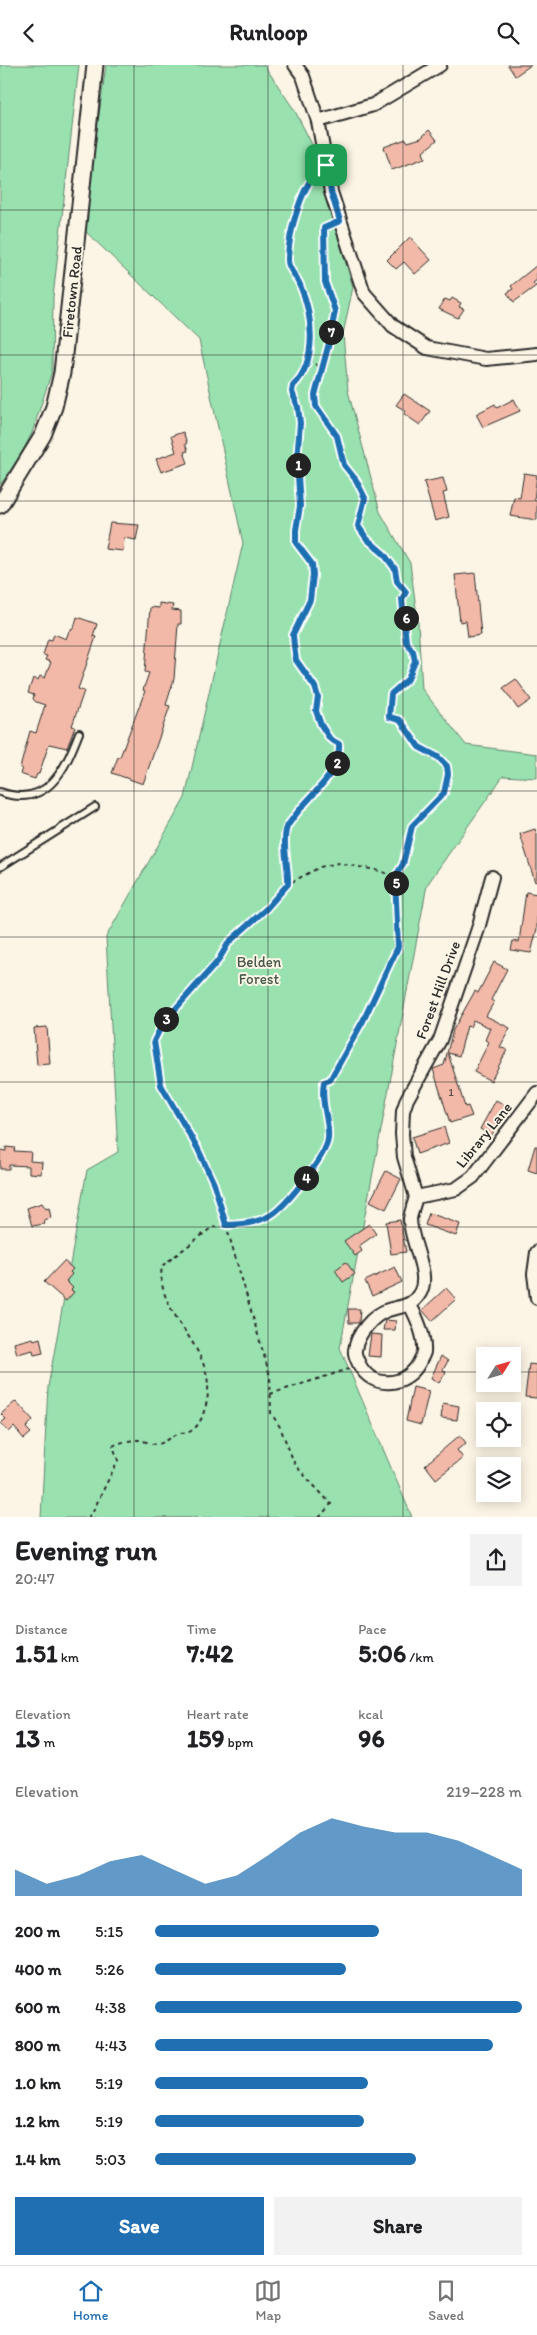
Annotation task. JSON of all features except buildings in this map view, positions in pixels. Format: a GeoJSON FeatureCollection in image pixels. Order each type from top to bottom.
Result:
{"type":"FeatureCollection","features":[{"type":"Feature","properties":{"kind":"street","name":"Firetown Road"},"geometry":{"type":"LineString","coordinates":[[0,505],[43,435],[54,407],[62,373],[95,65]]}},
{"type":"Feature","properties":{"kind":"street"},"geometry":{"type":"LineString","coordinates":[[295,65],[303,76],[318,121],[331,192],[364,293],[393,326],[427,348],[486,359],[537,354]]}},
{"type":"Feature","properties":{"kind":"street"},"geometry":{"type":"LineString","coordinates":[[318,121],[373,105],[440,65]]}},
{"type":"Feature","properties":{"kind":"street","name":"Forest Hill Drive"},"geometry":{"type":"LineString","coordinates":[[416,1197],[404,1157],[403,1111],[406,1099],[440,1040],[478,929],[492,877]]}},
{"type":"Feature","properties":{"kind":"street","name":"Library Lane"},"geometry":{"type":"LineString","coordinates":[[416,1197],[456,1189],[473,1177],[537,1093]]}},
{"type":"Feature","properties":{"kind":"street"},"geometry":{"type":"LineString","coordinates":[[410,1305],[416,1316],[424,1353],[416,1369],[406,1379],[393,1383],[382,1383],[366,1375],[355,1355],[355,1349],[362,1331],[385,1311],[410,1305],[420,1293],[424,1279],[410,1219],[416,1197]]}},
{"type":"Feature","properties":{"kind":"street"},"geometry":{"type":"LineString","coordinates":[[537,1252],[534,1275],[537,1298]]}},
{"type":"Feature","properties":{"kind":"lane"},"geometry":{"type":"LineString","coordinates":[[0,792],[9,795],[28,795],[51,786],[66,766],[79,733]]}},
{"type":"Feature","properties":{"kind":"lane"},"geometry":{"type":"LineString","coordinates":[[0,867],[95,807]]}},
{"type":"Feature","properties":{"kind":"path"},"geometry":{"type":"LineString","coordinates":[[288,884],[289,868],[284,847],[286,828],[305,801],[327,779],[336,763],[339,751],[339,744],[330,739],[321,725],[316,711],[318,697],[315,687],[296,660],[293,635],[310,600],[313,575],[312,564],[296,543],[300,506],[297,461],[300,423],[298,407],[292,392],[293,386],[302,377],[309,358],[308,312],[300,285],[288,263],[298,202],[318,169],[326,165]]}},
{"type":"Feature","properties":{"kind":"path"},"geometry":{"type":"LineString","coordinates":[[88,1517],[99,1501],[118,1460],[114,1446],[118,1443],[140,1440],[154,1444],[164,1443],[179,1433],[189,1432],[200,1422],[210,1393],[201,1355],[169,1303],[160,1278],[162,1266],[211,1228],[240,1225],[272,1215],[288,1201],[311,1173],[328,1140],[322,1095],[324,1082],[330,1080],[363,1021],[398,947],[395,877],[403,864],[412,826],[444,793],[448,774],[447,766],[438,757],[419,747],[400,720],[389,717],[391,694],[408,679],[415,661],[413,651],[406,642],[402,599],[406,592],[397,581],[395,569],[390,561],[358,526],[365,498],[356,480],[344,465],[337,436],[316,406],[315,395],[335,311],[325,282],[324,228],[340,221]]}},
{"type":"Feature","properties":{"kind":"path"},"geometry":{"type":"LineString","coordinates":[[309,358],[322,369]]}},
{"type":"Feature","properties":{"kind":"path"},"geometry":{"type":"LineString","coordinates":[[319,1517],[330,1504],[295,1465],[280,1427],[271,1413],[270,1377],[214,1184],[198,1149],[161,1085],[154,1041],[163,1023],[218,961],[229,942],[266,909],[288,884],[320,867],[338,863],[376,870],[395,877]]}},
{"type":"Feature","properties":{"kind":"path"},"geometry":{"type":"LineString","coordinates":[[270,1394],[360,1365]]}},
{"type":"Feature","properties":{"kind":"green space"},"geometry":{"type":"Polygon","coordinates":[[[0,65],[79,65],[53,297],[52,371],[32,433],[18,460],[0,485],[0,65]]]}},
{"type":"Feature","properties":{"kind":"green space","name":"Belden Forest"},"geometry":{"type":"Polygon","coordinates":[[[106,65],[264,65],[295,111],[320,160],[327,199],[353,287],[343,334],[348,391],[380,512],[410,563],[418,623],[422,689],[466,745],[537,754],[537,778],[503,776],[427,885],[340,1348],[412,1517],[41,1517],[48,1387],[87,1170],[118,1152],[106,937],[185,798],[243,543],[199,340],[83,229],[106,65]]]}},
{"type":"Feature","properties":{"kind":"route"},"geometry":{"type":"LineString","coordinates":[[326,165],[331,192],[340,221],[324,228],[325,282],[335,311],[329,343],[315,395],[316,406],[337,436],[344,465],[356,480],[365,498],[360,511],[358,526],[367,539],[377,545],[395,569],[397,581],[406,592],[402,599],[406,623],[406,642],[413,651],[415,661],[408,679],[391,694],[389,717],[400,720],[409,730],[419,747],[438,757],[447,766],[448,774],[444,793],[412,826],[403,864],[395,877],[398,947],[363,1021],[338,1067],[330,1080],[324,1082],[322,1095],[328,1140],[311,1173],[288,1201],[272,1215],[258,1221],[240,1225],[226,1225],[214,1184],[198,1149],[161,1085],[154,1041],[163,1023],[218,961],[229,942],[266,909],[288,884],[289,868],[284,847],[286,828],[305,801],[327,779],[336,763],[339,751],[339,744],[330,739],[321,725],[316,711],[318,697],[315,687],[296,660],[293,635],[310,600],[313,575],[312,564],[296,543],[300,506],[297,461],[300,423],[298,407],[292,392],[293,386],[302,377],[309,358],[310,328],[308,312],[300,285],[288,263],[298,202],[312,176],[318,169],[326,165]]}}]}
